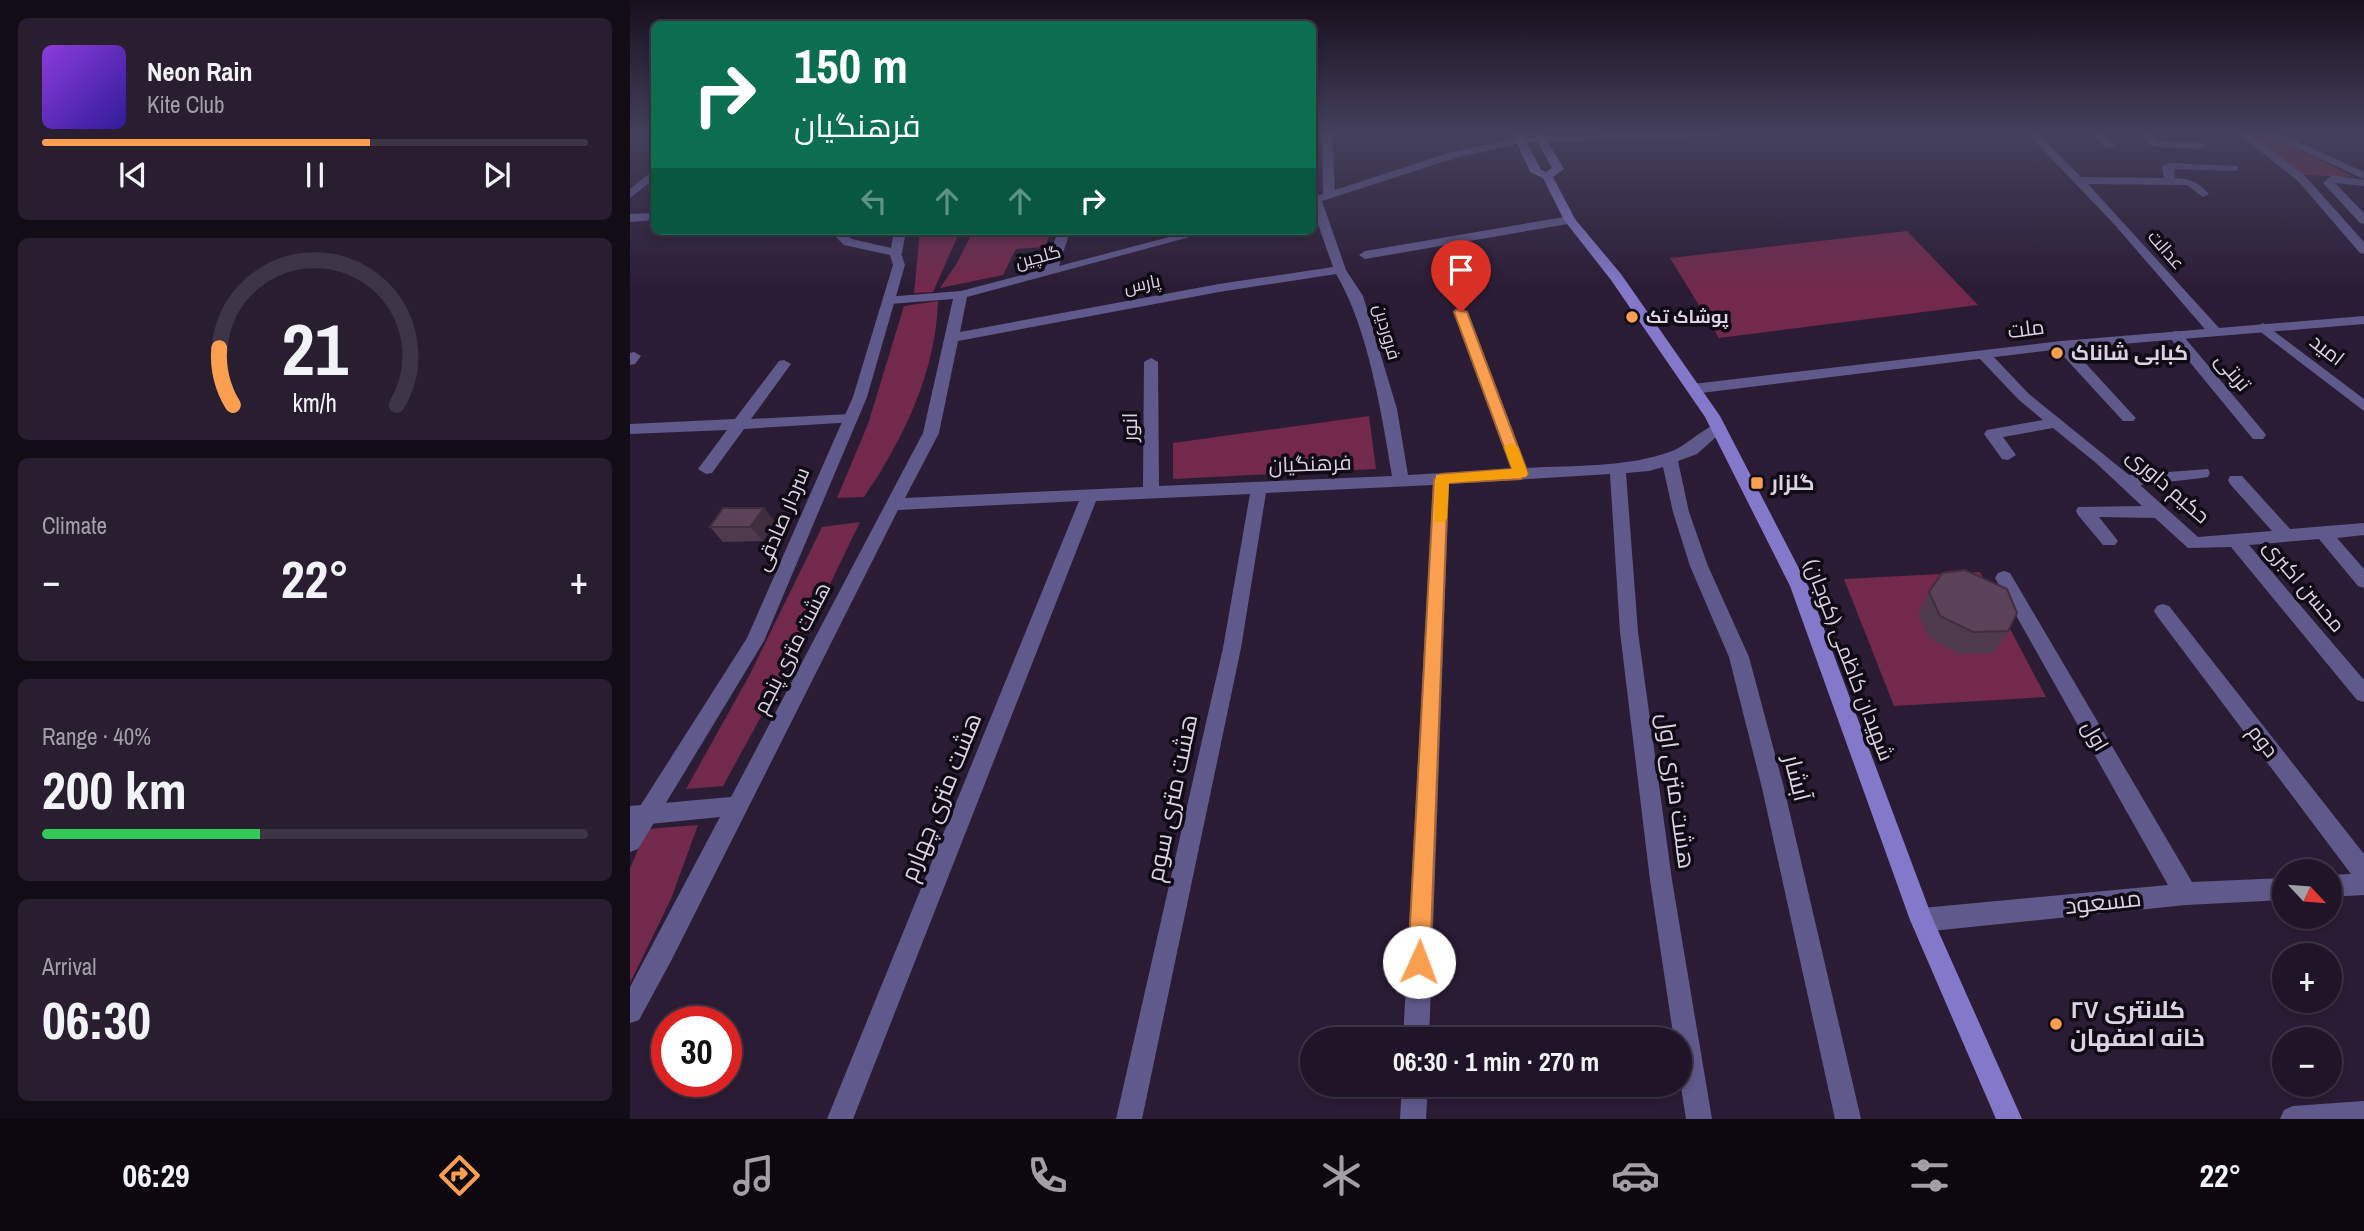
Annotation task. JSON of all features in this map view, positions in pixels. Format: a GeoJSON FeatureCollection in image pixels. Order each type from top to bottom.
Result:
{"type":"FeatureCollection","features":[{"type":"Feature","properties":{"kind":"main road","name":"شهیدان کاظمی (کوجان)"},"geometry":{"type":"LineString","coordinates":[[1551,184],[1570,220],[1616,277],[1718,428],[1799,586],[1922,920],[2009,1119]]}},
{"type":"Feature","properties":{"kind":"street"},"geometry":{"type":"LineString","coordinates":[[1319,199],[1364,184]]}},
{"type":"Feature","properties":{"kind":"street","name":"عدالت"},"geometry":{"type":"LineString","coordinates":[[2081,184],[2215,332]]}},
{"type":"Feature","properties":{"kind":"street"},"geometry":{"type":"LineString","coordinates":[[2141,184],[2150,198]]}},
{"type":"Feature","properties":{"kind":"street"},"geometry":{"type":"LineString","coordinates":[[2192,184],[2203,194]]}},
{"type":"Feature","properties":{"kind":"street"},"geometry":{"type":"LineString","coordinates":[[2307,184],[2364,250]]}},
{"type":"Feature","properties":{"kind":"street"},"geometry":{"type":"LineString","coordinates":[[2330,184],[2364,220]]}},
{"type":"Feature","properties":{"kind":"street","name":"فروردین"},"geometry":{"type":"LineString","coordinates":[[1319,199],[1340,270],[1356,296],[1389,409],[1401,481]]}},
{"type":"Feature","properties":{"kind":"street"},"geometry":{"type":"LineString","coordinates":[[630,218],[651,217]]}},
{"type":"Feature","properties":{"kind":"street"},"geometry":{"type":"LineString","coordinates":[[1365,255],[1570,220]]}},
{"type":"Feature","properties":{"kind":"street"},"geometry":{"type":"LineString","coordinates":[[840,235],[848,242],[896,253]]}},
{"type":"Feature","properties":{"kind":"street","name":"سردار صادقی"},"geometry":{"type":"LineString","coordinates":[[630,842],[639,815],[755,641],[850,419],[890,300],[899,265],[896,253],[900,235]]}},
{"type":"Feature","properties":{"kind":"street"},"geometry":{"type":"LineString","coordinates":[[1050,272],[1063,235]]}},
{"type":"Feature","properties":{"kind":"street","name":"گلچین"},"geometry":{"type":"LineString","coordinates":[[890,300],[961,295],[1190,235]]}},
{"type":"Feature","properties":{"kind":"street","name":"پارس"},"geometry":{"type":"LineString","coordinates":[[951,338],[1219,288],[1340,270]]}},
{"type":"Feature","properties":{"kind":"street","name":"هشت متری پنجم"},"geometry":{"type":"LineString","coordinates":[[630,1011],[663,953],[931,433],[961,295]]}},
{"type":"Feature","properties":{"kind":"street"},"geometry":{"type":"LineString","coordinates":[[1461,312],[1521,474]]}},
{"type":"Feature","properties":{"kind":"street","name":"ملت"},"geometry":{"type":"LineString","coordinates":[[1693,389],[2061,345],[2364,320]]}},
{"type":"Feature","properties":{"kind":"street","name":"امید"},"geometry":{"type":"LineString","coordinates":[[2263,327],[2364,406]]}},
{"type":"Feature","properties":{"kind":"street","name":"تربتی"},"geometry":{"type":"LineString","coordinates":[[2175,335],[2258,435]]}},
{"type":"Feature","properties":{"kind":"street"},"geometry":{"type":"LineString","coordinates":[[2061,345],[2128,418]]}},
{"type":"Feature","properties":{"kind":"street","name":"حکیم داوری"},"geometry":{"type":"LineString","coordinates":[[1984,355],[2024,397],[2126,481],[2194,544],[2364,529]]}},
{"type":"Feature","properties":{"kind":"street","name":"انور"},"geometry":{"type":"LineString","coordinates":[[1151,492],[1152,362]]}},
{"type":"Feature","properties":{"kind":"street"},"geometry":{"type":"LineString","coordinates":[[706,469],[784,364]]}},
{"type":"Feature","properties":{"kind":"street"},"geometry":{"type":"LineString","coordinates":[[630,429],[850,419]]}},
{"type":"Feature","properties":{"kind":"street"},"geometry":{"type":"LineString","coordinates":[[2008,455],[1992,434],[2056,422]]}},
{"type":"Feature","properties":{"kind":"street","name":"فرهنگیان"},"geometry":{"type":"LineString","coordinates":[[894,503],[1259,488],[1649,466],[1691,450],[1718,428]]}},
{"type":"Feature","properties":{"kind":"street","name":"آبشار"},"geometry":{"type":"LineString","coordinates":[[1669,458],[1681,512],[1699,566],[1739,657],[1773,788],[1848,1119]]}},
{"type":"Feature","properties":{"kind":"street","name":"هشت متری اول"},"geometry":{"type":"LineString","coordinates":[[1618,468],[1629,632],[1661,880],[1699,1119]]}},
{"type":"Feature","properties":{"kind":"street"},"geometry":{"type":"LineString","coordinates":[[2126,481],[2202,473]]}},
{"type":"Feature","properties":{"kind":"street"},"geometry":{"type":"LineString","coordinates":[[1417,1027],[1441,479]]}},
{"type":"Feature","properties":{"kind":"street"},"geometry":{"type":"LineString","coordinates":[[2236,480],[2286,536]]}},
{"type":"Feature","properties":{"kind":"street","name":"هشت متری سوم"},"geometry":{"type":"LineString","coordinates":[[1129,1119],[1232,648],[1259,488]]}},
{"type":"Feature","properties":{"kind":"street","name":"هشت متری چهارم"},"geometry":{"type":"LineString","coordinates":[[840,1119],[1090,495]]}},
{"type":"Feature","properties":{"kind":"street"},"geometry":{"type":"LineString","coordinates":[[2109,541],[2084,511],[2160,512]]}},
{"type":"Feature","properties":{"kind":"street"},"geometry":{"type":"LineString","coordinates":[[2323,533],[2364,581]]}},
{"type":"Feature","properties":{"kind":"street","name":"محسن اکبری"},"geometry":{"type":"LineString","coordinates":[[2235,540],[2364,694]]}},
{"type":"Feature","properties":{"kind":"street","name":"اول"},"geometry":{"type":"LineString","coordinates":[[2004,578],[2186,894]]}},
{"type":"Feature","properties":{"kind":"street","name":"دوم"},"geometry":{"type":"LineString","coordinates":[[2163,611],[2364,872]]}},
{"type":"Feature","properties":{"kind":"street"},"geometry":{"type":"LineString","coordinates":[[639,815],[737,806]]}},
{"type":"Feature","properties":{"kind":"street"},"geometry":{"type":"LineString","coordinates":[[2342,885],[2364,884]]}},
{"type":"Feature","properties":{"kind":"street","name":"مسعود"},"geometry":{"type":"LineString","coordinates":[[1922,920],[2186,894],[2272,889]]}},
{"type":"Feature","properties":{"kind":"street"},"geometry":{"type":"LineString","coordinates":[[1413,1119],[1414,1097]]}},
{"type":"Feature","properties":{"kind":"street"},"geometry":{"type":"LineString","coordinates":[[2293,1119],[2364,1114]]}},
{"type":"Feature","properties":{"kind":"shaded area"},"geometry":{"type":"Polygon","coordinates":[[[1907,231],[1978,305],[1719,338],[1670,258],[1907,231]]]}},
{"type":"Feature","properties":{"kind":"shaded area"},"geometry":{"type":"Polygon","coordinates":[[[920,235],[958,235],[933,292],[914,293],[920,235]]]}},
{"type":"Feature","properties":{"kind":"shaded area"},"geometry":{"type":"Polygon","coordinates":[[[971,235],[1050,235],[1045,247],[1016,249],[1003,275],[940,288],[971,235]]]}},
{"type":"Feature","properties":{"kind":"shaded area"},"geometry":{"type":"Polygon","coordinates":[[[938,301],[931,354],[904,429],[864,497],[837,498],[868,424],[904,306],[938,301]]]}},
{"type":"Feature","properties":{"kind":"shaded area"},"geometry":{"type":"Polygon","coordinates":[[[1369,416],[1376,469],[1173,479],[1173,443],[1369,416]]]}},
{"type":"Feature","properties":{"kind":"shaded area"},"geometry":{"type":"Polygon","coordinates":[[[860,522],[802,642],[723,786],[686,789],[749,676],[822,527],[860,522]]]}},
{"type":"Feature","properties":{"kind":"shaded area"},"geometry":{"type":"Polygon","coordinates":[[[1980,572],[2046,697],[1894,706],[1844,579],[1980,572]]]}},
{"type":"Feature","properties":{"kind":"shaded area"},"geometry":{"type":"Polygon","coordinates":[[[698,825],[671,899],[630,983],[630,868],[647,829],[698,825]]]}},
{"type":"Feature","properties":{"kind":"building"},"geometry":{"type":"Polygon","coordinates":[[[723,508],[764,508],[750,527],[710,527],[723,508]]]}},
{"type":"Feature","properties":{"kind":"building"},"geometry":{"type":"Polygon","coordinates":[[[1965,570],[2007,589],[2017,613],[2008,631],[1973,632],[1940,616],[1929,592],[1942,573],[1965,570]]]}},
{"type":"Feature","properties":{"kind":"slow traffic"},"geometry":{"type":"LineString","coordinates":[[1440,518],[1441,479],[1521,474],[1511,447]]}},
{"type":"Feature","properties":{"kind":"place","name":"پوشاک تک"},"geometry":{"type":"Point","coordinates":[1632,317]}},
{"type":"Feature","properties":{"kind":"place","name":"کبابی شاناک"},"geometry":{"type":"Point","coordinates":[2057,353]}},
{"type":"Feature","properties":{"kind":"place","name":"گلزار"},"geometry":{"type":"Point","coordinates":[1757,483]}},
{"type":"Feature","properties":{"kind":"place","name":"کلانتری ۲۷ خانه اصفهان"},"geometry":{"type":"Point","coordinates":[2056,1024]}},
{"type":"Feature","properties":{"kind":"route"},"geometry":{"type":"LineString","coordinates":[[1419,962],[1441,479],[1521,474],[1461,312]]}}]}
